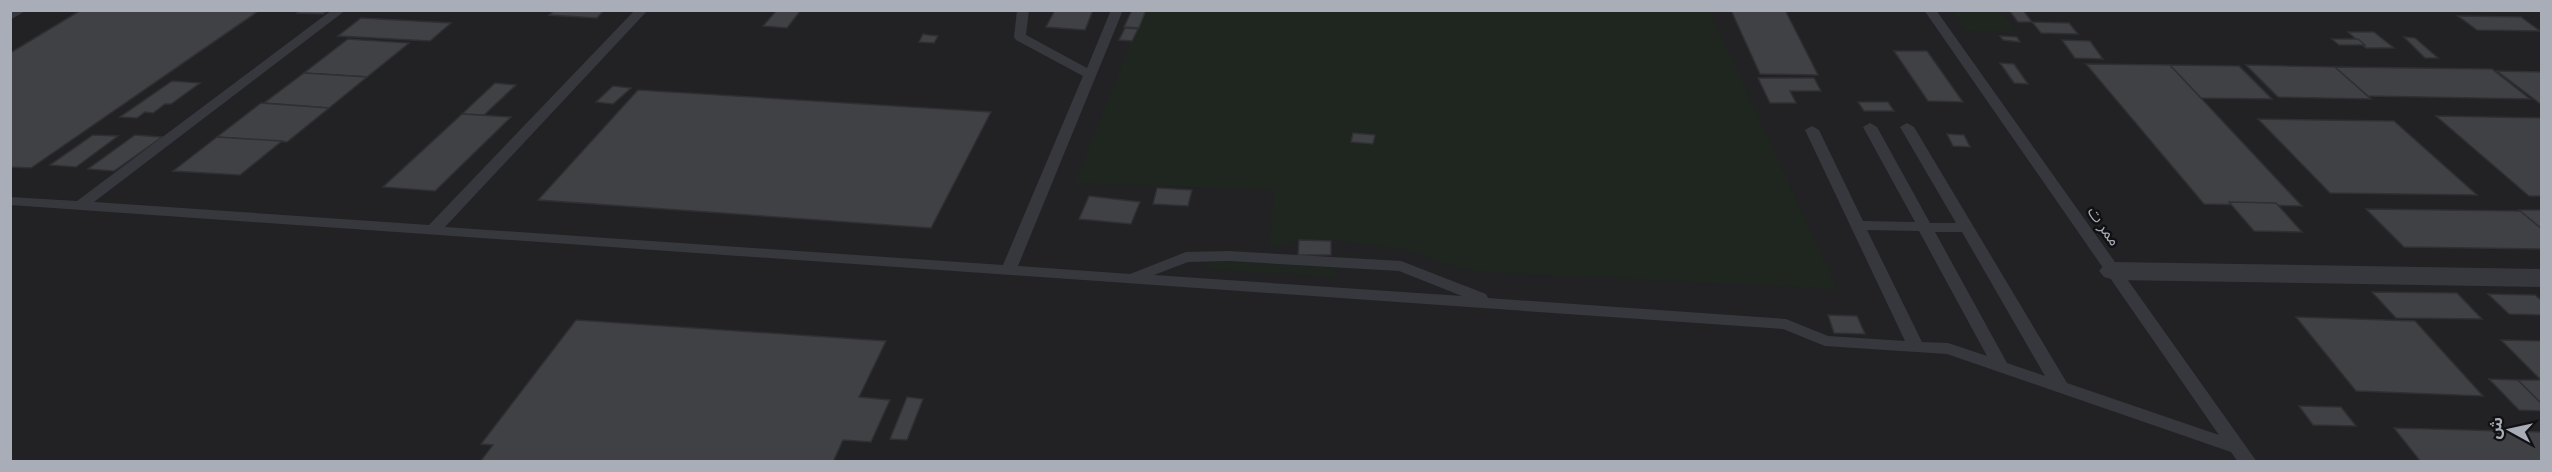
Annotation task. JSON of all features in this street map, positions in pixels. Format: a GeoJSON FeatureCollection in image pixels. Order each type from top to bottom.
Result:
{"type":"FeatureCollection","features":[{"type":"Feature","properties":{"kind":"street"},"geometry":{"type":"LineString","coordinates":[[2114,271],[2541,278]]}},
{"type":"Feature","properties":{"kind":"lane"},"geometry":{"type":"LineString","coordinates":[[10,17],[21,10]]}},
{"type":"Feature","properties":{"kind":"lane"},"geometry":{"type":"LineString","coordinates":[[80,206],[340,10]]}},
{"type":"Feature","properties":{"kind":"lane"},"geometry":{"type":"LineString","coordinates":[[433,230],[642,10]]}},
{"type":"Feature","properties":{"kind":"lane"},"geometry":{"type":"LineString","coordinates":[[1023,10],[1020,37],[1090,75]]}},
{"type":"Feature","properties":{"kind":"lane"},"geometry":{"type":"LineString","coordinates":[[1009,270],[1117,10]]}},
{"type":"Feature","properties":{"kind":"lane","name":"ممر ت"},"geometry":{"type":"LineString","coordinates":[[1930,10],[2248,462]]}},
{"type":"Feature","properties":{"kind":"lane"},"geometry":{"type":"LineString","coordinates":[[1870,127],[2001,367]]}},
{"type":"Feature","properties":{"kind":"lane"},"geometry":{"type":"LineString","coordinates":[[1907,127],[2061,388]]}},
{"type":"Feature","properties":{"kind":"lane"},"geometry":{"type":"LineString","coordinates":[[1812,130],[1917,347]]}},
{"type":"Feature","properties":{"kind":"lane"},"geometry":{"type":"LineString","coordinates":[[10,201],[1786,324],[1825,341],[1948,349],[2239,448]]}},
{"type":"Feature","properties":{"kind":"lane"},"geometry":{"type":"LineString","coordinates":[[1858,225],[1967,228]]}},
{"type":"Feature","properties":{"kind":"lane"},"geometry":{"type":"LineString","coordinates":[[1131,279],[1186,257],[1229,256],[1401,266],[1494,304]]}},
{"type":"Feature","properties":{"kind":"shaded area"},"geometry":{"type":"Polygon","coordinates":[[[11,11],[2541,11],[2541,461],[11,461],[11,11]]]}},
{"type":"Feature","properties":{"kind":"shaded area"},"geometry":{"type":"Polygon","coordinates":[[[1143,11],[1710,11],[1837,289],[1469,271],[1403,249],[1332,240],[1299,240],[1269,248],[1274,190],[1075,183],[1143,11]]]}},
{"type":"Feature","properties":{"kind":"shaded area"},"geometry":{"type":"Polygon","coordinates":[[[1952,11],[2000,11],[2017,32],[1967,31],[1952,11]]]}},
{"type":"Feature","properties":{"kind":"shaded area"},"geometry":{"type":"Polygon","coordinates":[[[1216,261],[1326,267],[1338,270],[1334,276],[1213,270],[1204,265],[1216,261]]]}},
{"type":"Feature","properties":{"kind":"building"},"geometry":{"type":"Polygon","coordinates":[[[81,10],[260,10],[31,168],[10,167],[10,53],[81,10]]]}},
{"type":"Feature","properties":{"kind":"building"},"geometry":{"type":"Polygon","coordinates":[[[300,10],[328,10],[323,14],[297,13],[300,10]]]}},
{"type":"Feature","properties":{"kind":"building"},"geometry":{"type":"Polygon","coordinates":[[[555,10],[604,10],[597,18],[549,15],[555,10]]]}},
{"type":"Feature","properties":{"kind":"building"},"geometry":{"type":"Polygon","coordinates":[[[777,10],[801,10],[787,28],[763,26],[777,10]]]}},
{"type":"Feature","properties":{"kind":"building"},"geometry":{"type":"Polygon","coordinates":[[[1055,10],[1093,10],[1085,30],[1046,27],[1055,10]]]}},
{"type":"Feature","properties":{"kind":"building"},"geometry":{"type":"Polygon","coordinates":[[[1132,10],[1146,10],[1139,28],[1124,27],[1132,10]]]}},
{"type":"Feature","properties":{"kind":"building"},"geometry":{"type":"Polygon","coordinates":[[[1731,10],[1785,10],[1818,75],[1760,74],[1731,10]]]}},
{"type":"Feature","properties":{"kind":"building"},"geometry":{"type":"Polygon","coordinates":[[[2009,10],[2023,10],[2032,22],[2018,22],[2009,10]]]}},
{"type":"Feature","properties":{"kind":"building"},"geometry":{"type":"Polygon","coordinates":[[[2458,16],[2521,17],[2540,31],[2477,30],[2458,16]]]}},
{"type":"Feature","properties":{"kind":"building"},"geometry":{"type":"Polygon","coordinates":[[[361,18],[451,23],[430,41],[338,36],[361,18]]]}},
{"type":"Feature","properties":{"kind":"building"},"geometry":{"type":"Polygon","coordinates":[[[2032,22],[2069,23],[2078,34],[2041,33],[2032,22]]]}},
{"type":"Feature","properties":{"kind":"building"},"geometry":{"type":"Polygon","coordinates":[[[1125,28],[1138,29],[1132,41],[1119,40],[1125,28]]]}},
{"type":"Feature","properties":{"kind":"building"},"geometry":{"type":"Polygon","coordinates":[[[2348,32],[2374,32],[2394,48],[2366,48],[2348,32]]]}},
{"type":"Feature","properties":{"kind":"building"},"geometry":{"type":"Polygon","coordinates":[[[923,34],[938,36],[934,43],[919,42],[923,34]]]}},
{"type":"Feature","properties":{"kind":"building"},"geometry":{"type":"Polygon","coordinates":[[[2000,36],[2017,37],[2020,42],[2003,40],[2000,36]]]}},
{"type":"Feature","properties":{"kind":"building"},"geometry":{"type":"Polygon","coordinates":[[[2404,37],[2415,38],[2438,58],[2425,58],[2404,37]]]}},
{"type":"Feature","properties":{"kind":"building"},"geometry":{"type":"Polygon","coordinates":[[[348,39],[409,43],[367,77],[304,73],[348,39]]]}},
{"type":"Feature","properties":{"kind":"building"},"geometry":{"type":"Polygon","coordinates":[[[2332,39],[2358,39],[2365,45],[2339,45],[2332,39]]]}},
{"type":"Feature","properties":{"kind":"building"},"geometry":{"type":"Polygon","coordinates":[[[2062,40],[2090,41],[2103,59],[2075,58],[2062,40]]]}},
{"type":"Feature","properties":{"kind":"building"},"geometry":{"type":"Polygon","coordinates":[[[1894,51],[1927,51],[1963,102],[1928,101],[1894,51]]]}},
{"type":"Feature","properties":{"kind":"building"},"geometry":{"type":"Polygon","coordinates":[[[2000,63],[2014,64],[2028,84],[2014,83],[2000,63]]]}},
{"type":"Feature","properties":{"kind":"building"},"geometry":{"type":"Polygon","coordinates":[[[2086,64],[2170,65],[2302,206],[2204,204],[2086,64]]]}},
{"type":"Feature","properties":{"kind":"building"},"geometry":{"type":"Polygon","coordinates":[[[2170,65],[2239,66],[2272,99],[2201,98],[2170,65]]]}},
{"type":"Feature","properties":{"kind":"building"},"geometry":{"type":"Polygon","coordinates":[[[2246,65],[2335,67],[2371,99],[2278,97],[2246,65]]]}},
{"type":"Feature","properties":{"kind":"building"},"geometry":{"type":"Polygon","coordinates":[[[2335,67],[2492,69],[2530,99],[2368,96],[2335,67]]]}},
{"type":"Feature","properties":{"kind":"building"},"geometry":{"type":"Polygon","coordinates":[[[2497,71],[2542,72],[2542,105],[2497,71]]]}},
{"type":"Feature","properties":{"kind":"building"},"geometry":{"type":"Polygon","coordinates":[[[304,73],[367,77],[329,108],[264,103],[304,73]]]}},
{"type":"Feature","properties":{"kind":"building"},"geometry":{"type":"Polygon","coordinates":[[[1758,78],[1814,78],[1821,91],[1790,91],[1796,103],[1770,103],[1758,78]]]}},
{"type":"Feature","properties":{"kind":"building"},"geometry":{"type":"Polygon","coordinates":[[[172,81],[200,83],[171,104],[165,104],[153,113],[145,112],[137,118],[120,117],[172,81]]]}},
{"type":"Feature","properties":{"kind":"building"},"geometry":{"type":"Polygon","coordinates":[[[495,83],[516,85],[484,115],[462,114],[495,83]]]}},
{"type":"Feature","properties":{"kind":"building"},"geometry":{"type":"Polygon","coordinates":[[[613,86],[631,88],[613,104],[596,102],[613,86]]]}},
{"type":"Feature","properties":{"kind":"building"},"geometry":{"type":"Polygon","coordinates":[[[638,90],[991,112],[931,228],[538,200],[638,90]]]}},
{"type":"Feature","properties":{"kind":"building"},"geometry":{"type":"Polygon","coordinates":[[[1858,102],[1888,102],[1894,111],[1864,111],[1858,102]]]}},
{"type":"Feature","properties":{"kind":"building"},"geometry":{"type":"Polygon","coordinates":[[[261,103],[329,108],[287,142],[217,137],[261,103]]]}},
{"type":"Feature","properties":{"kind":"building"},"geometry":{"type":"Polygon","coordinates":[[[462,114],[511,117],[435,191],[383,187],[462,114]]]}},
{"type":"Feature","properties":{"kind":"building"},"geometry":{"type":"Polygon","coordinates":[[[2436,116],[2542,118],[2542,196],[2529,196],[2436,116]]]}},
{"type":"Feature","properties":{"kind":"building"},"geometry":{"type":"Polygon","coordinates":[[[2258,119],[2394,121],[2477,195],[2330,193],[2258,119]]]}},
{"type":"Feature","properties":{"kind":"building"},"geometry":{"type":"Polygon","coordinates":[[[1353,133],[1375,135],[1373,144],[1351,142],[1353,133]]]}},
{"type":"Feature","properties":{"kind":"building"},"geometry":{"type":"Polygon","coordinates":[[[1947,134],[1964,135],[1970,147],[1953,146],[1947,134]]]}},
{"type":"Feature","properties":{"kind":"building"},"geometry":{"type":"Polygon","coordinates":[[[93,135],[118,136],[76,167],[50,165],[93,135]]]}},
{"type":"Feature","properties":{"kind":"building"},"geometry":{"type":"Polygon","coordinates":[[[135,135],[162,137],[114,171],[88,169],[135,135]]]}},
{"type":"Feature","properties":{"kind":"building"},"geometry":{"type":"Polygon","coordinates":[[[217,137],[282,141],[240,175],[173,171],[217,137]]]}},
{"type":"Feature","properties":{"kind":"building"},"geometry":{"type":"Polygon","coordinates":[[[1157,188],[1192,190],[1188,206],[1153,204],[1157,188]]]}},
{"type":"Feature","properties":{"kind":"building"},"geometry":{"type":"Polygon","coordinates":[[[1089,196],[1140,202],[1131,224],[1079,219],[1089,196]]]}},
{"type":"Feature","properties":{"kind":"building"},"geometry":{"type":"Polygon","coordinates":[[[2229,202],[2276,203],[2302,232],[2254,231],[2229,202]]]}},
{"type":"Feature","properties":{"kind":"building"},"geometry":{"type":"Polygon","coordinates":[[[2366,209],[2521,211],[2542,229],[2542,249],[2404,247],[2366,209]]]}},
{"type":"Feature","properties":{"kind":"building"},"geometry":{"type":"Polygon","coordinates":[[[2519,210],[2542,210],[2542,229],[2519,210]]]}},
{"type":"Feature","properties":{"kind":"building"},"geometry":{"type":"Polygon","coordinates":[[[1299,240],[1331,241],[1331,255],[1298,255],[1299,240]]]}},
{"type":"Feature","properties":{"kind":"building"},"geometry":{"type":"Polygon","coordinates":[[[2372,292],[2457,293],[2482,319],[2396,318],[2372,292]]]}},
{"type":"Feature","properties":{"kind":"building"},"geometry":{"type":"Polygon","coordinates":[[[2488,294],[2535,295],[2542,301],[2542,315],[2509,314],[2488,294]]]}},
{"type":"Feature","properties":{"kind":"building"},"geometry":{"type":"Polygon","coordinates":[[[1828,315],[1857,316],[1865,334],[1834,333],[1828,315]]]}},
{"type":"Feature","properties":{"kind":"building"},"geometry":{"type":"Polygon","coordinates":[[[2296,317],[2415,321],[2483,396],[2356,391],[2296,317]]]}},
{"type":"Feature","properties":{"kind":"building"},"geometry":{"type":"Polygon","coordinates":[[[576,320],[886,341],[859,397],[890,400],[871,442],[843,440],[833,462],[480,462],[493,445],[481,444],[576,320]]]}},
{"type":"Feature","properties":{"kind":"building"},"geometry":{"type":"Polygon","coordinates":[[[2501,340],[2542,341],[2542,380],[2541,380],[2501,340]]]}},
{"type":"Feature","properties":{"kind":"building"},"geometry":{"type":"Polygon","coordinates":[[[2489,379],[2518,380],[2542,404],[2542,411],[2519,410],[2489,379]]]}},
{"type":"Feature","properties":{"kind":"building"},"geometry":{"type":"Polygon","coordinates":[[[2518,380],[2542,380],[2542,404],[2518,380]]]}},
{"type":"Feature","properties":{"kind":"building"},"geometry":{"type":"Polygon","coordinates":[[[907,397],[923,399],[907,440],[890,439],[907,397]]]}},
{"type":"Feature","properties":{"kind":"building"},"geometry":{"type":"Polygon","coordinates":[[[2299,406],[2341,407],[2356,426],[2313,425],[2299,406]]]}},
{"type":"Feature","properties":{"kind":"building"},"geometry":{"type":"Polygon","coordinates":[[[2394,428],[2542,432],[2542,462],[2421,462],[2394,428]]]}}]}
